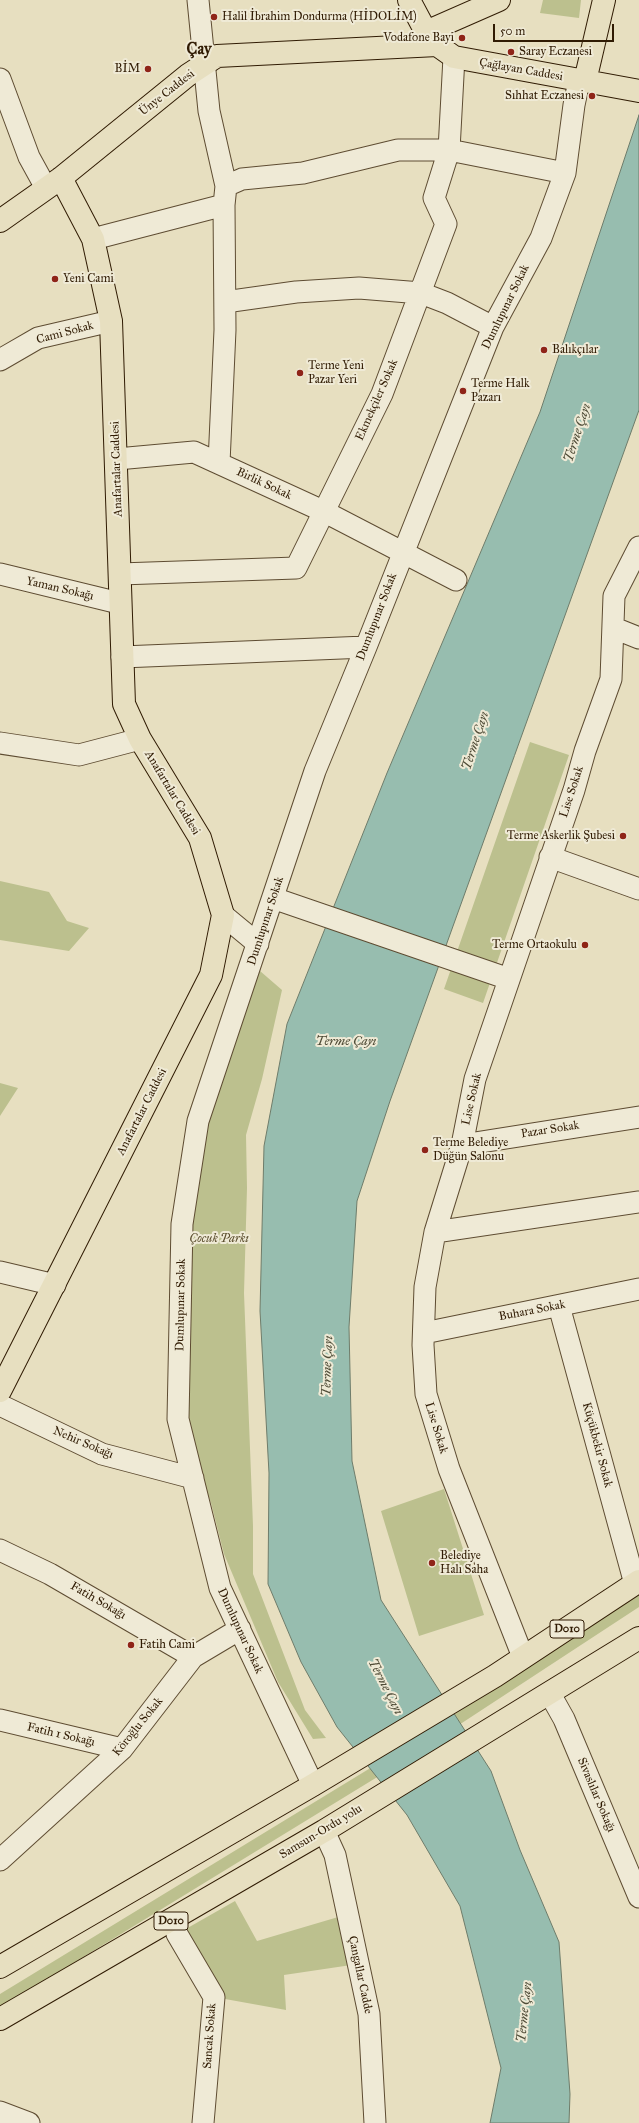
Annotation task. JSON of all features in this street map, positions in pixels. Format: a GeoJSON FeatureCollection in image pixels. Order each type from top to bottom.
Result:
{"type":"FeatureCollection","features":[{"type":"Feature","properties":{"kind":"main road"},"geometry":{"type":"LineString","coordinates":[[408,0],[439,45],[499,0]]}},
{"type":"Feature","properties":{"kind":"main road"},"geometry":{"type":"LineString","coordinates":[[585,81],[604,0]]}},
{"type":"Feature","properties":{"kind":"main road","name":"Ünye Caddesi"},"geometry":{"type":"LineString","coordinates":[[0,221],[53,183],[188,75],[217,56],[439,45]]}},
{"type":"Feature","properties":{"kind":"main road","name":"Çağlayan Caddesi"},"geometry":{"type":"LineString","coordinates":[[439,45],[585,81],[639,91]]}},
{"type":"Feature","properties":{"kind":"main road","name":"Anafartalar Caddesi"},"geometry":{"type":"LineString","coordinates":[[0,1391],[211,975],[223,915],[200,838],[140,739],[124,704],[119,603],[120,574],[117,458],[111,321],[93,239],[53,183]]}},
{"type":"Feature","properties":{"kind":"main road","name":"D010"},"geometry":{"type":"LineString","coordinates":[[0,1967],[313,1785],[495,1676],[637,1582]]}},
{"type":"Feature","properties":{"kind":"main road","name":"Samsun-Ordu yolu"},"geometry":{"type":"LineString","coordinates":[[0,2019],[332,1825],[521,1710],[550,1694],[639,1638]]}},
{"type":"Feature","properties":{"kind":"street"},"geometry":{"type":"LineString","coordinates":[[198,0],[209,111],[225,195],[225,302],[219,463]]}},
{"type":"Feature","properties":{"kind":"street","name":"Ekmekçiler Sokak"},"geometry":{"type":"LineString","coordinates":[[120,574],[296,568],[382,394],[446,224],[434,198],[449,150],[439,45]]}},
{"type":"Feature","properties":{"kind":"street"},"geometry":{"type":"LineString","coordinates":[[0,79],[29,157],[53,183]]}},
{"type":"Feature","properties":{"kind":"street","name":"Dumlupınar Sokak"},"geometry":{"type":"LineString","coordinates":[[313,1785],[220,1588],[178,1419],[182,1224],[198,1121],[315,770],[366,647],[493,327],[541,238],[565,173],[578,86],[585,81]]}},
{"type":"Feature","properties":{"kind":"street"},"geometry":{"type":"LineString","coordinates":[[93,239],[225,195],[242,179],[303,173],[398,150],[449,150],[565,173]]}},
{"type":"Feature","properties":{"kind":"street"},"geometry":{"type":"LineString","coordinates":[[225,302],[296,292],[359,288],[421,293],[447,303],[493,327]]}},
{"type":"Feature","properties":{"kind":"street","name":"Cami Sokak"},"geometry":{"type":"LineString","coordinates":[[0,360],[38,338],[111,321]]}},
{"type":"Feature","properties":{"kind":"street","name":"Birlik Sokak"},"geometry":{"type":"LineString","coordinates":[[117,458],[194,452],[325,512],[402,554],[456,580]]}},
{"type":"Feature","properties":{"kind":"street","name":"Lise Sokak"},"geometry":{"type":"LineString","coordinates":[[523,1658],[476,1542],[442,1447],[426,1394],[423,1345],[425,1287],[434,1232],[462,1145],[475,1079],[574,790],[585,751],[611,679],[614,596],[639,547]]}},
{"type":"Feature","properties":{"kind":"street","name":"Yaman Sokağı"},"geometry":{"type":"LineString","coordinates":[[0,574],[119,603]]}},
{"type":"Feature","properties":{"kind":"street"},"geometry":{"type":"LineString","coordinates":[[614,628],[639,638]]}},
{"type":"Feature","properties":{"kind":"street"},"geometry":{"type":"LineString","coordinates":[[122,657],[366,647]]}},
{"type":"Feature","properties":{"kind":"street"},"geometry":{"type":"LineString","coordinates":[[0,743],[79,755],[140,739]]}},
{"type":"Feature","properties":{"kind":"street"},"geometry":{"type":"LineString","coordinates":[[550,857],[639,889]]}},
{"type":"Feature","properties":{"kind":"street"},"geometry":{"type":"LineString","coordinates":[[273,898],[509,979]]}},
{"type":"Feature","properties":{"kind":"street"},"geometry":{"type":"LineString","coordinates":[[223,915],[258,944]]}},
{"type":"Feature","properties":{"kind":"street","name":"Pazar Sokak"},"geometry":{"type":"LineString","coordinates":[[462,1145],[639,1117]]}},
{"type":"Feature","properties":{"kind":"street"},"geometry":{"type":"LineString","coordinates":[[434,1232],[639,1202]]}},
{"type":"Feature","properties":{"kind":"street"},"geometry":{"type":"LineString","coordinates":[[0,1272],[55,1285]]}},
{"type":"Feature","properties":{"kind":"street","name":"Buhara Sokak"},"geometry":{"type":"LineString","coordinates":[[424,1333],[639,1290]]}},
{"type":"Feature","properties":{"kind":"street","name":"Küçükbekir Sokak"},"geometry":{"type":"LineString","coordinates":[[559,1306],[637,1582]]}},
{"type":"Feature","properties":{"kind":"street","name":"Nehir Sokağı"},"geometry":{"type":"LineString","coordinates":[[0,1405],[102,1454],[193,1478]]}},
{"type":"Feature","properties":{"kind":"street","name":"Fatih Sokağı"},"geometry":{"type":"LineString","coordinates":[[0,1550],[50,1574],[193,1657]]}},
{"type":"Feature","properties":{"kind":"street","name":"Köroğlu Sokak"},"geometry":{"type":"LineString","coordinates":[[0,1860],[122,1749],[193,1657],[240,1629]]}},
{"type":"Feature","properties":{"kind":"street","name":"Sivaslılar Sokağı"},"geometry":{"type":"LineString","coordinates":[[550,1694],[564,1719],[639,1897]]}},
{"type":"Feature","properties":{"kind":"street","name":"Fatih 1 Sokağı"},"geometry":{"type":"LineString","coordinates":[[0,1720],[122,1749]]}},
{"type":"Feature","properties":{"kind":"street","name":"Çangallar Cadde"},"geometry":{"type":"LineString","coordinates":[[332,1825],[335,1855],[369,2014],[375,2123]]}},
{"type":"Feature","properties":{"kind":"street","name":"Sancak Sokak"},"geometry":{"type":"LineString","coordinates":[[177,1934],[214,1997],[203,2123]]}},
{"type":"Feature","properties":{"kind":"street"},"geometry":{"type":"LineString","coordinates":[[0,2112],[29,2123]]}},
{"type":"Feature","properties":{"kind":"green space"},"geometry":{"type":"Polygon","coordinates":[[[543,0],[581,0],[579,18],[540,13],[543,0]]]}},
{"type":"Feature","properties":{"kind":"green space"},"geometry":{"type":"Polygon","coordinates":[[[530,742],[569,755],[483,1003],[444,989],[530,742]]]}},
{"type":"Feature","properties":{"kind":"green space"},"geometry":{"type":"Polygon","coordinates":[[[0,881],[49,892],[67,921],[89,928],[69,951],[0,940],[0,881]]]}},
{"type":"Feature","properties":{"kind":"green space","name":"Çocuk Parkı"},"geometry":{"type":"Polygon","coordinates":[[[245,958],[282,990],[262,1079],[246,1135],[247,1188],[244,1293],[253,1526],[253,1574],[305,1710],[326,1738],[313,1739],[278,1682],[224,1554],[211,1503],[189,1441],[185,1382],[193,1187],[245,958]]]}},
{"type":"Feature","properties":{"kind":"green space"},"geometry":{"type":"Polygon","coordinates":[[[0,1083],[18,1088],[0,1116],[0,1083]]]}},
{"type":"Feature","properties":{"kind":"green space","name":"Belediye Halı Saha"},"geometry":{"type":"Polygon","coordinates":[[[444,1489],[484,1615],[419,1636],[381,1511],[444,1489]]]}},
{"type":"Feature","properties":{"kind":"green space"},"geometry":{"type":"Polygon","coordinates":[[[639,1595],[639,1607],[410,1757],[0,2008],[0,1994],[377,1764],[639,1595]]]}},
{"type":"Feature","properties":{"kind":"green space"},"geometry":{"type":"Polygon","coordinates":[[[235,1901],[257,1941],[345,1915],[358,1964],[284,1975],[286,2010],[214,1997],[177,1934],[235,1901]]]}},
{"type":"Feature","properties":{"kind":"water","name":"Terme Çayı"},"geometry":{"type":"Polygon","coordinates":[[[639,115],[639,410],[390,1101],[357,1201],[349,1327],[352,1461],[381,1600],[491,1771],[520,1850],[559,1942],[570,2094],[569,2123],[490,2123],[501,2068],[460,1906],[407,1815],[337,1727],[301,1662],[268,1584],[269,1473],[260,1311],[264,1146],[287,1024],[387,773],[540,412],[639,115]]]}},
{"type":"Feature","properties":{"kind":"place","name":"Halil İbrahim Dondurma (HİDOLİM)"},"geometry":{"type":"Point","coordinates":[214,17]}},
{"type":"Feature","properties":{"kind":"place","name":"Vodafone Bayi"},"geometry":{"type":"Point","coordinates":[462,38]}},
{"type":"Feature","properties":{"kind":"place","name":"Saray Eczanesi"},"geometry":{"type":"Point","coordinates":[511,52]}},
{"type":"Feature","properties":{"kind":"place","name":"BİM"},"geometry":{"type":"Point","coordinates":[148,69]}},
{"type":"Feature","properties":{"kind":"place","name":"Sıhhat Eczanesi"},"geometry":{"type":"Point","coordinates":[592,96]}},
{"type":"Feature","properties":{"kind":"place","name":"Yeni Cami"},"geometry":{"type":"Point","coordinates":[55,279]}},
{"type":"Feature","properties":{"kind":"place","name":"Balıkçılar"},"geometry":{"type":"Point","coordinates":[544,350]}},
{"type":"Feature","properties":{"kind":"place","name":"Terme Yeni Pazar Yeri"},"geometry":{"type":"Point","coordinates":[300,373]}},
{"type":"Feature","properties":{"kind":"place","name":"Terme Halk Pazarı"},"geometry":{"type":"Point","coordinates":[463,391]}},
{"type":"Feature","properties":{"kind":"place","name":"Terme Askerlik Şubesi"},"geometry":{"type":"Point","coordinates":[623,836]}},
{"type":"Feature","properties":{"kind":"place","name":"Terme Ortaokulu"},"geometry":{"type":"Point","coordinates":[585,945]}},
{"type":"Feature","properties":{"kind":"place","name":"Terme Belediye Düğün Salonu"},"geometry":{"type":"Point","coordinates":[425,1150]}},
{"type":"Feature","properties":{"kind":"place","name":"Belediye Halı Saha"},"geometry":{"type":"Point","coordinates":[432,1563]}},
{"type":"Feature","properties":{"kind":"place","name":"Fatih Cami"},"geometry":{"type":"Point","coordinates":[131,1645]}},
{"type":"Feature","properties":{"kind":"district","name":"Çay"},"geometry":{"type":"Point","coordinates":[199,50]}}]}
